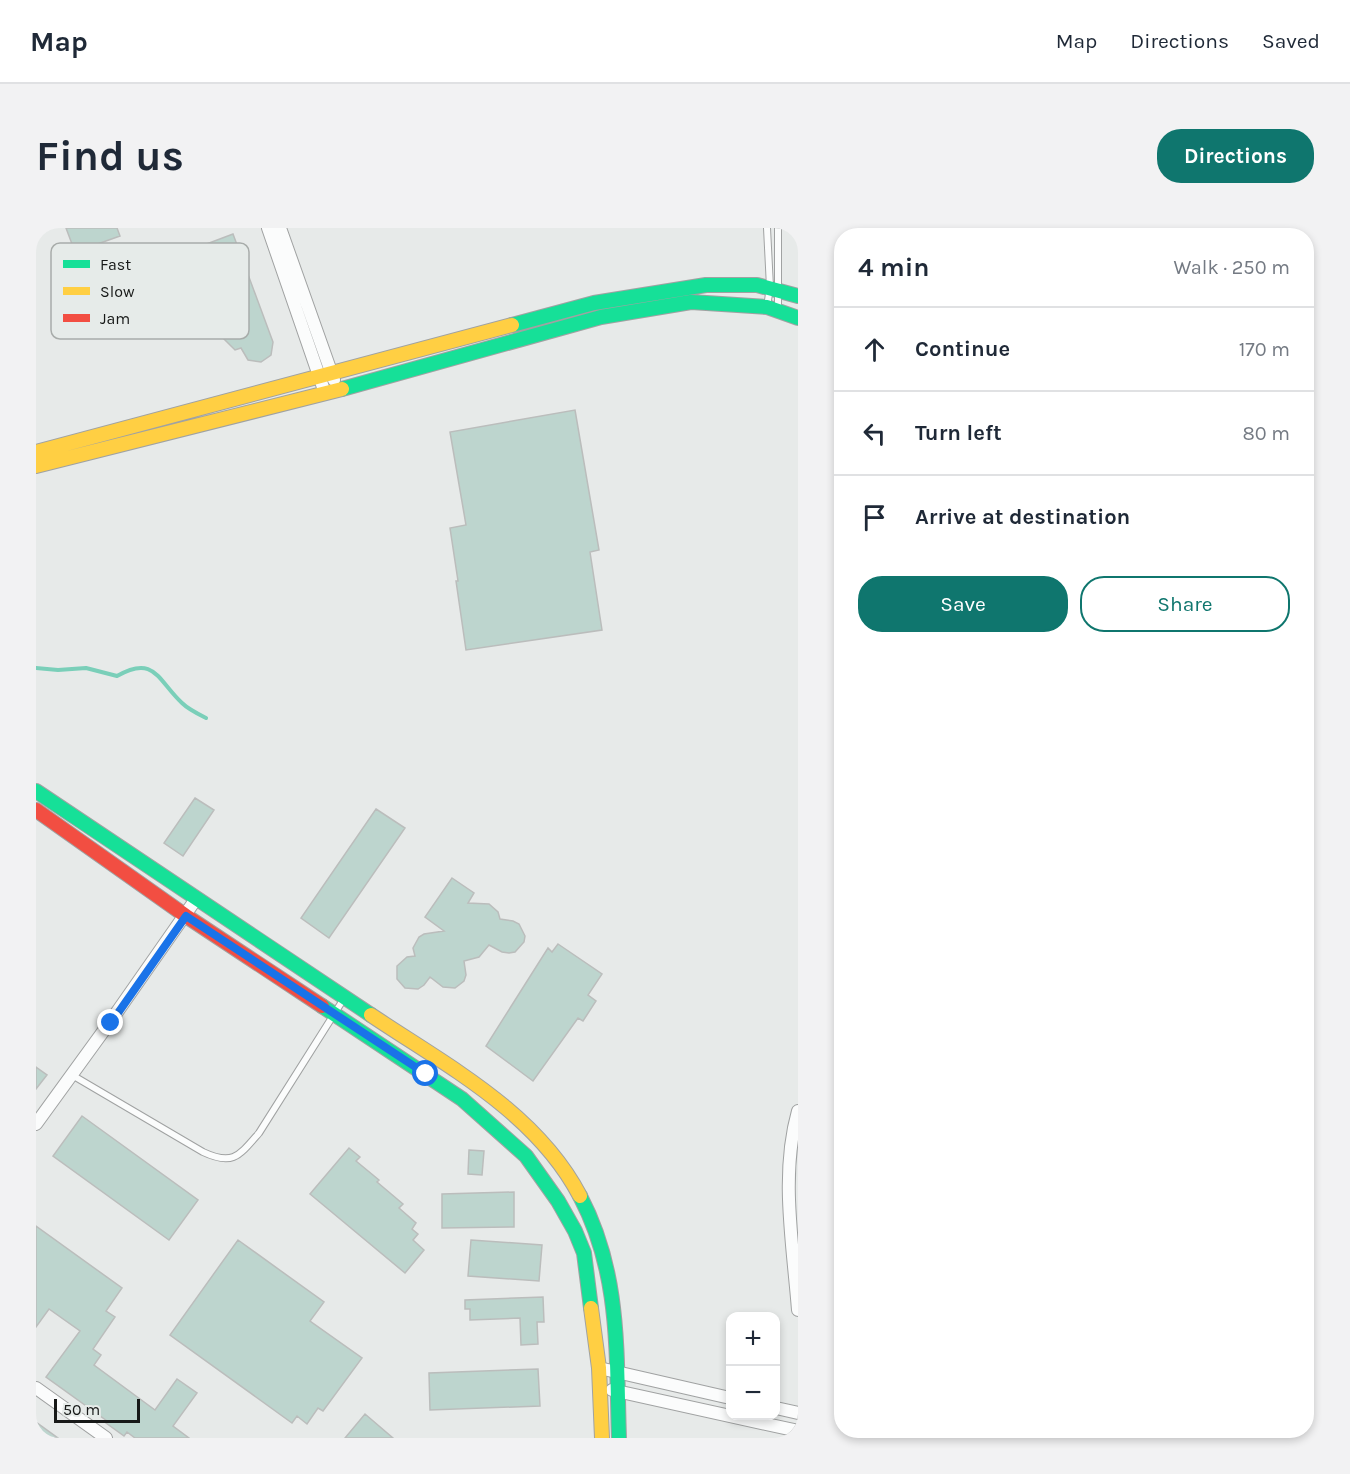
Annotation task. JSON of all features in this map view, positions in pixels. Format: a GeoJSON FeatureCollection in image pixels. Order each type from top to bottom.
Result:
{"type":"FeatureCollection","features":[{"type":"Feature","properties":{"kind":"street"},"geometry":{"type":"LineString","coordinates":[[267,228],[294,284]]}},
{"type":"Feature","properties":{"kind":"street"},"geometry":{"type":"LineString","coordinates":[[280,228],[294,284],[331,391]]}},
{"type":"Feature","properties":{"kind":"street"},"geometry":{"type":"LineString","coordinates":[[36,452],[594,303],[687,288],[743,284],[775,288],[798,296]]}},
{"type":"Feature","properties":{"kind":"street"},"geometry":{"type":"LineString","coordinates":[[36,466],[331,391],[601,317],[690,302],[772,309],[798,318]]}},
{"type":"Feature","properties":{"kind":"street"},"geometry":{"type":"LineString","coordinates":[[576,308],[580,323]]}},
{"type":"Feature","properties":{"kind":"street"},"geometry":{"type":"LineString","coordinates":[[36,791],[472,1083],[511,1112],[540,1140],[561,1167],[592,1220],[606,1258],[611,1287],[619,1438]]}},
{"type":"Feature","properties":{"kind":"street"},"geometry":{"type":"LineString","coordinates":[[36,810],[186,916],[462,1099],[494,1126],[537,1169],[575,1230],[584,1253],[599,1368],[602,1438]]}},
{"type":"Feature","properties":{"kind":"street"},"geometry":{"type":"LineString","coordinates":[[36,1124],[196,899]]}},
{"type":"Feature","properties":{"kind":"street"},"geometry":{"type":"LineString","coordinates":[[798,1111],[792,1132],[788,1175],[798,1310]]}},
{"type":"Feature","properties":{"kind":"street"},"geometry":{"type":"LineString","coordinates":[[599,1368],[726,1397]]}},
{"type":"Feature","properties":{"kind":"street"},"geometry":{"type":"LineString","coordinates":[[600,1387],[798,1431]]}},
{"type":"Feature","properties":{"kind":"street"},"geometry":{"type":"LineString","coordinates":[[36,1388],[106,1438]]}},
{"type":"Feature","properties":{"kind":"street"},"geometry":{"type":"LineString","coordinates":[[780,1409],[798,1413]]}},
{"type":"Feature","properties":{"kind":"lane"},"geometry":{"type":"LineString","coordinates":[[767,228],[775,288],[772,309]]}},
{"type":"Feature","properties":{"kind":"lane"},"geometry":{"type":"LineString","coordinates":[[772,309],[778,228]]}},
{"type":"Feature","properties":{"kind":"lane"},"geometry":{"type":"LineString","coordinates":[[72,1075],[203,1152],[219,1160],[231,1158],[245,1149],[259,1132],[344,999]]}},
{"type":"Feature","properties":{"kind":"building"},"geometry":{"type":"Polygon","coordinates":[[[66,228],[117,228],[120,236],[100,243],[72,243],[66,228]]]}},
{"type":"Feature","properties":{"kind":"building"},"geometry":{"type":"Polygon","coordinates":[[[233,234],[236,243],[209,243],[233,234]]]}},
{"type":"Feature","properties":{"kind":"building"},"geometry":{"type":"Polygon","coordinates":[[[249,277],[273,342],[271,355],[261,362],[248,360],[241,348],[235,350],[224,339],[249,339],[249,277]]]}},
{"type":"Feature","properties":{"kind":"building"},"geometry":{"type":"Polygon","coordinates":[[[575,410],[599,550],[590,552],[602,630],[466,650],[450,528],[466,525],[450,432],[575,410]]]}},
{"type":"Feature","properties":{"kind":"building"},"geometry":{"type":"Polygon","coordinates":[[[195,798],[214,810],[183,856],[164,843],[195,798]]]}},
{"type":"Feature","properties":{"kind":"building"},"geometry":{"type":"Polygon","coordinates":[[[376,809],[405,828],[329,938],[301,918],[376,809]]]}},
{"type":"Feature","properties":{"kind":"building"},"geometry":{"type":"Polygon","coordinates":[[[452,878],[474,893],[468,903],[489,904],[498,912],[500,919],[519,924],[525,936],[524,942],[515,952],[509,953],[489,945],[479,957],[464,961],[466,975],[464,981],[455,988],[443,987],[430,977],[418,989],[405,988],[397,979],[397,966],[407,957],[415,956],[413,948],[419,937],[444,931],[425,917],[452,878]]]}},
{"type":"Feature","properties":{"kind":"building"},"geometry":{"type":"Polygon","coordinates":[[[558,944],[602,974],[588,995],[596,1001],[583,1021],[578,1018],[533,1081],[486,1046],[548,948],[552,952],[558,944]]]}},
{"type":"Feature","properties":{"kind":"building"},"geometry":{"type":"Polygon","coordinates":[[[36,1067],[47,1075],[36,1089],[36,1067]]]}},
{"type":"Feature","properties":{"kind":"building"},"geometry":{"type":"Polygon","coordinates":[[[82,1116],[198,1200],[169,1240],[53,1156],[82,1116]]]}},
{"type":"Feature","properties":{"kind":"building"},"geometry":{"type":"Polygon","coordinates":[[[349,1148],[360,1157],[356,1161],[403,1204],[399,1208],[416,1223],[412,1229],[418,1234],[413,1240],[424,1250],[405,1273],[310,1194],[349,1148]]]}},
{"type":"Feature","properties":{"kind":"building"},"geometry":{"type":"Polygon","coordinates":[[[469,1150],[484,1151],[482,1175],[468,1174],[469,1150]]]}},
{"type":"Feature","properties":{"kind":"building"},"geometry":{"type":"Polygon","coordinates":[[[514,1192],[514,1227],[442,1228],[442,1194],[514,1192]]]}},
{"type":"Feature","properties":{"kind":"building"},"geometry":{"type":"Polygon","coordinates":[[[36,1226],[122,1288],[106,1311],[115,1317],[93,1349],[101,1355],[94,1365],[155,1410],[177,1379],[197,1393],[173,1426],[189,1438],[135,1438],[127,1432],[124,1436],[46,1377],[80,1331],[49,1309],[36,1327],[36,1226]]]}},
{"type":"Feature","properties":{"kind":"building"},"geometry":{"type":"Polygon","coordinates":[[[238,1240],[324,1302],[310,1321],[362,1358],[323,1411],[318,1408],[307,1424],[297,1416],[292,1423],[170,1335],[238,1240]]]}},
{"type":"Feature","properties":{"kind":"building"},"geometry":{"type":"Polygon","coordinates":[[[471,1240],[542,1245],[539,1281],[468,1276],[471,1240]]]}},
{"type":"Feature","properties":{"kind":"building"},"geometry":{"type":"Polygon","coordinates":[[[543,1297],[544,1322],[537,1322],[538,1344],[521,1345],[520,1318],[470,1320],[470,1309],[465,1309],[465,1300],[543,1297]]]}},
{"type":"Feature","properties":{"kind":"building"},"geometry":{"type":"Polygon","coordinates":[[[538,1369],[540,1406],[430,1410],[429,1373],[538,1369]]]}},
{"type":"Feature","properties":{"kind":"building"},"geometry":{"type":"Polygon","coordinates":[[[365,1414],[393,1438],[345,1438],[365,1414]]]}},
{"type":"Feature","properties":{"kind":"building"},"geometry":{"type":"Polygon","coordinates":[[[36,1422],[58,1438],[36,1438],[36,1422]]]}},
{"type":"Feature","properties":{"kind":"waterway"},"geometry":{"type":"LineString","coordinates":[[36,668],[58,670],[86,668],[117,676],[130,670],[148,669],[155,673],[184,705],[206,718]]}},
{"type":"Feature","properties":{"kind":"traffic: fast"},"geometry":{"type":"LineString","coordinates":[[512,325],[594,303],[706,285],[757,285],[798,296]]}},
{"type":"Feature","properties":{"kind":"traffic: fast"},"geometry":{"type":"LineString","coordinates":[[342,389],[601,317],[691,302],[767,307],[798,318]]}},
{"type":"Feature","properties":{"kind":"traffic: fast"},"geometry":{"type":"LineString","coordinates":[[36,791],[371,1015]]}},
{"type":"Feature","properties":{"kind":"traffic: fast"},"geometry":{"type":"LineString","coordinates":[[322,1006],[462,1099],[526,1156],[558,1201],[575,1231],[584,1253],[591,1308]]}},
{"type":"Feature","properties":{"kind":"traffic: fast"},"geometry":{"type":"LineString","coordinates":[[580,1196],[593,1225],[610,1284],[616,1344],[619,1438]]}},
{"type":"Feature","properties":{"kind":"traffic: slow"},"geometry":{"type":"LineString","coordinates":[[36,452],[512,325]]}},
{"type":"Feature","properties":{"kind":"traffic: slow"},"geometry":{"type":"LineString","coordinates":[[36,466],[342,389]]}},
{"type":"Feature","properties":{"kind":"traffic: slow"},"geometry":{"type":"LineString","coordinates":[[371,1015],[488,1093],[515,1115],[562,1166],[580,1196]]}},
{"type":"Feature","properties":{"kind":"traffic: slow"},"geometry":{"type":"LineString","coordinates":[[591,1308],[599,1368],[602,1438]]}},
{"type":"Feature","properties":{"kind":"traffic: jam"},"geometry":{"type":"LineString","coordinates":[[36,810],[186,916],[322,1006]]}},
{"type":"Feature","properties":{"kind":"route"},"geometry":{"type":"LineString","coordinates":[[111,1023],[186,916],[426,1074]]}}]}
